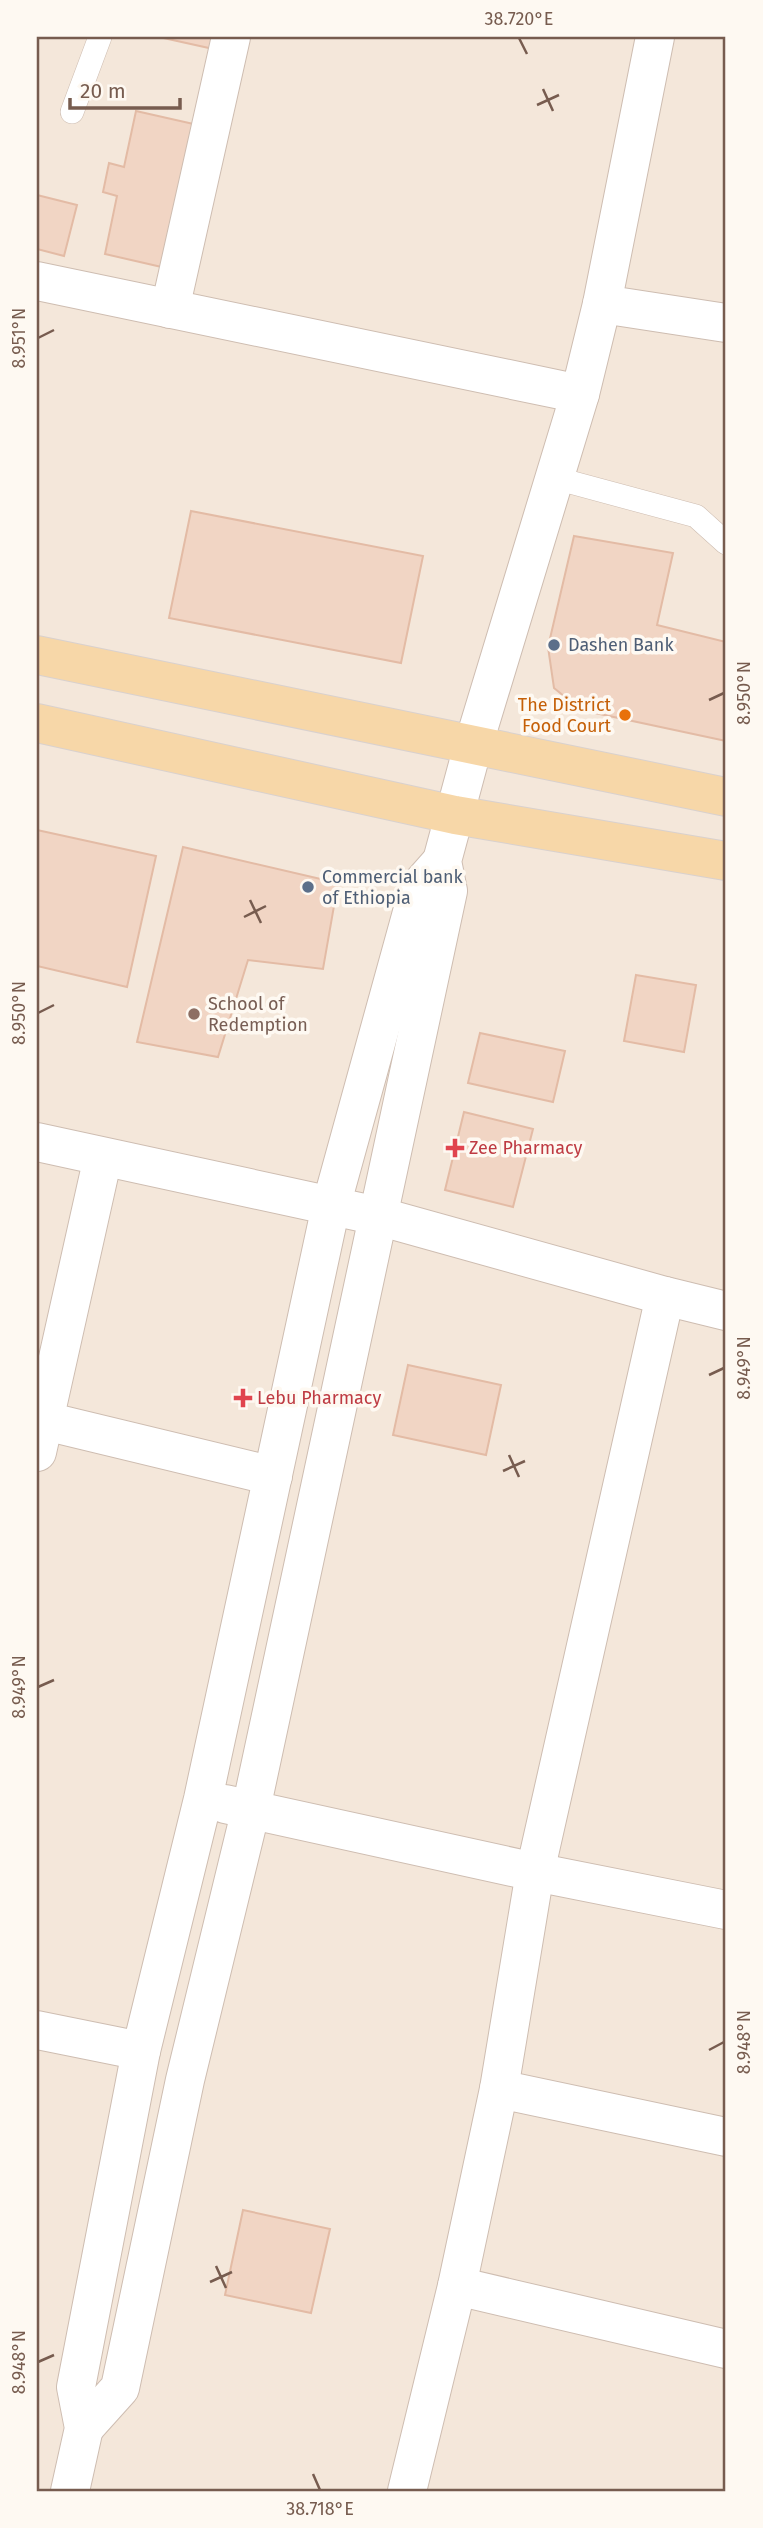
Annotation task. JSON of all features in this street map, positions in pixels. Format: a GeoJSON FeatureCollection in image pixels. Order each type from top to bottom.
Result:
{"type":"FeatureCollection","features":[{"type":"Feature","properties":{"kind":"main road"},"geometry":{"type":"LineString","coordinates":[[37,655],[726,797]]}},
{"type":"Feature","properties":{"kind":"main road"},"geometry":{"type":"LineString","coordinates":[[37,723],[455,815],[726,861]]}},
{"type":"Feature","properties":{"kind":"street"},"geometry":{"type":"LineString","coordinates":[[170,309],[230,37]]}},
{"type":"Feature","properties":{"kind":"street"},"geometry":{"type":"LineString","coordinates":[[70,2491],[84,2428],[76,2387],[141,2052],[203,1799],[331,1206],[419,887],[442,861],[473,746],[580,394],[655,37]]}},
{"type":"Feature","properties":{"kind":"street"},"geometry":{"type":"LineString","coordinates":[[37,281],[580,394]]}},
{"type":"Feature","properties":{"kind":"street"},"geometry":{"type":"LineString","coordinates":[[601,304],[726,323]]}},
{"type":"Feature","properties":{"kind":"street"},"geometry":{"type":"LineString","coordinates":[[84,2428],[120,2388],[185,2080],[251,1809],[448,891],[442,861]]}},
{"type":"Feature","properties":{"kind":"street"},"geometry":{"type":"LineString","coordinates":[[37,1142],[379,1216],[726,1311]]}},
{"type":"Feature","properties":{"kind":"street"},"geometry":{"type":"LineString","coordinates":[[103,1157],[39,1430],[273,1476]]}},
{"type":"Feature","properties":{"kind":"street"},"geometry":{"type":"LineString","coordinates":[[407,2491],[457,2286],[499,2089],[535,1872],[666,1296]]}},
{"type":"Feature","properties":{"kind":"street"},"geometry":{"type":"LineString","coordinates":[[203,1799],[535,1872],[726,1910]]}},
{"type":"Feature","properties":{"kind":"street"},"geometry":{"type":"LineString","coordinates":[[37,2030],[141,2052]]}},
{"type":"Feature","properties":{"kind":"street"},"geometry":{"type":"LineString","coordinates":[[499,2089],[726,2137]]}},
{"type":"Feature","properties":{"kind":"street"},"geometry":{"type":"LineString","coordinates":[[457,2286],[726,2349]]}},
{"type":"Feature","properties":{"kind":"lane"},"geometry":{"type":"LineString","coordinates":[[72,112],[100,37]]}},
{"type":"Feature","properties":{"kind":"lane"},"geometry":{"type":"LineString","coordinates":[[555,478],[696,516],[726,543]]}},
{"type":"Feature","properties":{"kind":"shaded area"},"geometry":{"type":"Polygon","coordinates":[[[37,37],[726,37],[726,2491],[37,2491],[37,37]]]}},
{"type":"Feature","properties":{"kind":"building"},"geometry":{"type":"Polygon","coordinates":[[[159,37],[221,37],[218,50],[159,37]]]}},
{"type":"Feature","properties":{"kind":"building"},"geometry":{"type":"Polygon","coordinates":[[[136,111],[198,125],[166,268],[105,254],[117,196],[103,192],[109,163],[124,167],[136,111]]]}},
{"type":"Feature","properties":{"kind":"building"},"geometry":{"type":"Polygon","coordinates":[[[37,195],[77,205],[64,256],[37,249],[37,195]]]}},
{"type":"Feature","properties":{"kind":"building"},"geometry":{"type":"Polygon","coordinates":[[[191,511],[423,556],[401,663],[169,618],[191,511]]]}},
{"type":"Feature","properties":{"kind":"building"},"geometry":{"type":"Polygon","coordinates":[[[574,536],[673,553],[657,625],[726,642],[726,741],[581,710],[554,688],[548,647],[574,536]]]}},
{"type":"Feature","properties":{"kind":"building"},"geometry":{"type":"Polygon","coordinates":[[[37,830],[156,856],[127,987],[37,966],[37,830]]]}},
{"type":"Feature","properties":{"kind":"building"},"geometry":{"type":"Polygon","coordinates":[[[183,847],[338,883],[323,969],[248,960],[218,1057],[137,1042],[183,847]]]}},
{"type":"Feature","properties":{"kind":"building"},"geometry":{"type":"Polygon","coordinates":[[[636,975],[696,985],[684,1052],[624,1041],[636,975]]]}},
{"type":"Feature","properties":{"kind":"building"},"geometry":{"type":"Polygon","coordinates":[[[480,1033],[565,1051],[553,1102],[468,1083],[480,1033]]]}},
{"type":"Feature","properties":{"kind":"building"},"geometry":{"type":"Polygon","coordinates":[[[464,1112],[533,1129],[513,1207],[445,1190],[464,1112]]]}},
{"type":"Feature","properties":{"kind":"building"},"geometry":{"type":"Polygon","coordinates":[[[408,1365],[501,1385],[486,1455],[393,1435],[408,1365]]]}},
{"type":"Feature","properties":{"kind":"building"},"geometry":{"type":"Polygon","coordinates":[[[243,2210],[330,2229],[311,2313],[225,2295],[243,2210]]]}},
{"type":"Feature","properties":{"kind":"place","name":"Dashen Bank"},"geometry":{"type":"Point","coordinates":[554,645]}},
{"type":"Feature","properties":{"kind":"place","name":"The District Food Court"},"geometry":{"type":"Point","coordinates":[625,715]}},
{"type":"Feature","properties":{"kind":"place","name":"Commercial bank of Ethiopia"},"geometry":{"type":"Point","coordinates":[308,887]}},
{"type":"Feature","properties":{"kind":"place","name":"School of Redemption"},"geometry":{"type":"Point","coordinates":[194,1014]}},
{"type":"Feature","properties":{"kind":"place","name":"Zee Pharmacy"},"geometry":{"type":"Point","coordinates":[455,1148]}},
{"type":"Feature","properties":{"kind":"place","name":"Lebu Pharmacy"},"geometry":{"type":"Point","coordinates":[243,1398]}}]}
